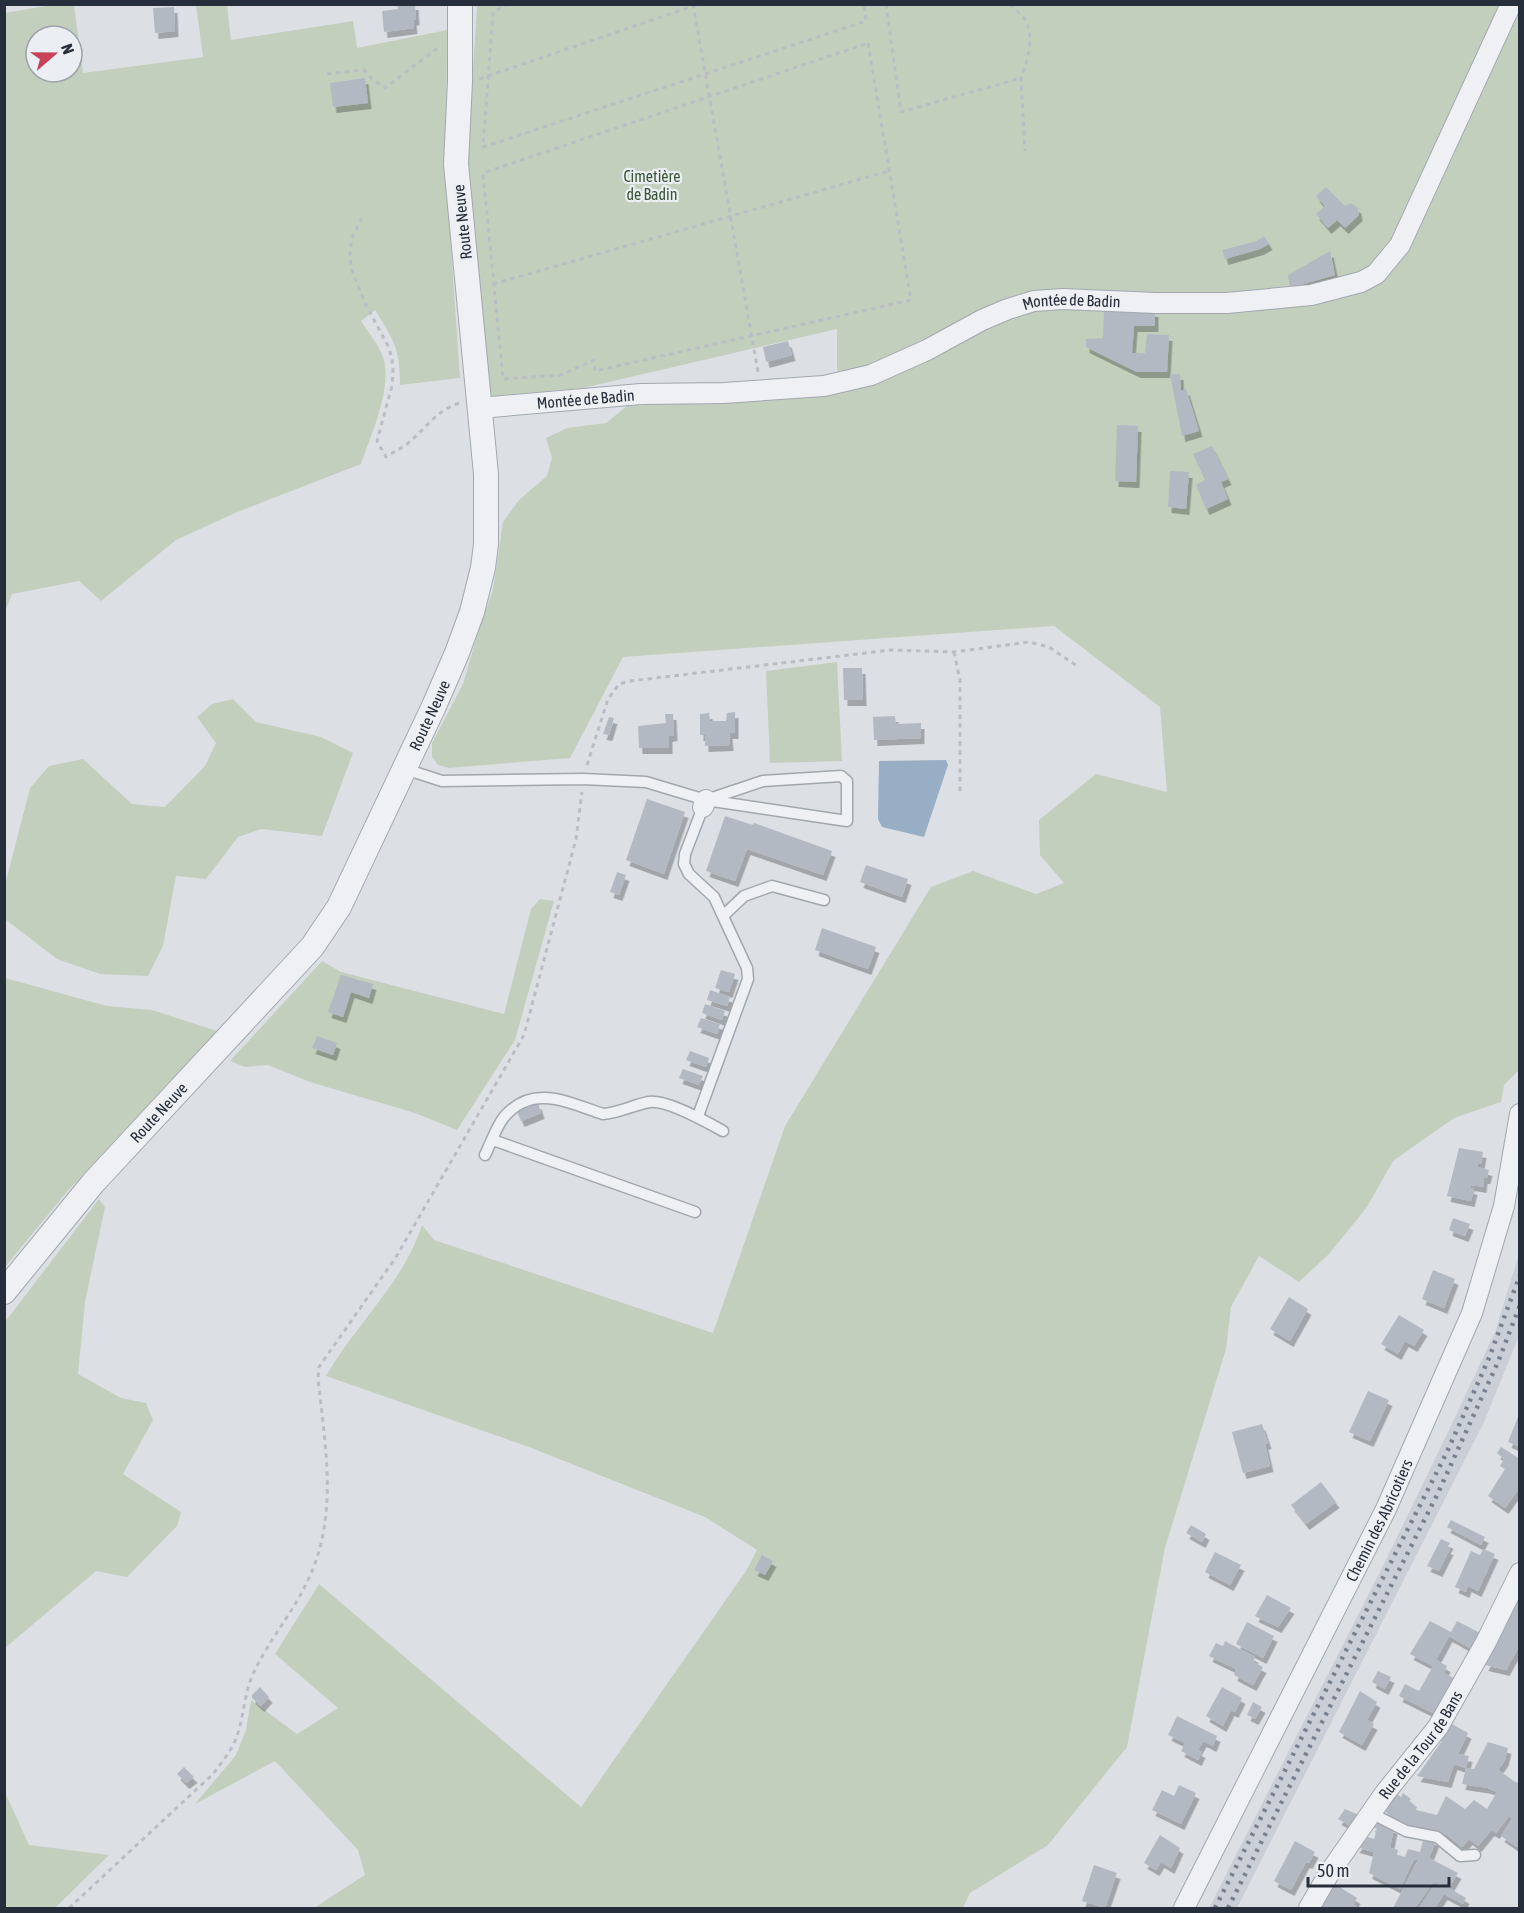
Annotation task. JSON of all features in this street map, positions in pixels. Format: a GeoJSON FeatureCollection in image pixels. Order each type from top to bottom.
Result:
{"type":"FeatureCollection","features":[{"type":"Feature","properties":{"kind":"street","name":"Route Neuve"},"geometry":{"type":"LineString","coordinates":[[4,1292],[93,1183],[312,947],[339,907],[405,769],[457,653],[472,612],[483,568],[486,513],[479,403],[456,164],[460,81],[460,4]]}},
{"type":"Feature","properties":{"kind":"street","name":"Montée de Badin"},"geometry":{"type":"LineString","coordinates":[[479,403],[824,386],[871,375],[927,350],[982,320],[1034,301],[1064,299],[1227,303],[1311,295],[1361,282],[1376,274],[1400,244],[1511,4]]}},
{"type":"Feature","properties":{"kind":"street","name":"Chemin des Abricotiers"},"geometry":{"type":"LineString","coordinates":[[1184,1908],[1386,1509],[1472,1313],[1504,1206],[1520,1114]]}},
{"type":"Feature","properties":{"kind":"street","name":"Rue de la Tour de Bans"},"geometry":{"type":"LineString","coordinates":[[1309,1908],[1330,1872],[1371,1813],[1444,1717],[1486,1642],[1520,1573]]}},
{"type":"Feature","properties":{"kind":"lane"},"geometry":{"type":"LineString","coordinates":[[405,769],[442,781],[583,779],[646,782],[705,803],[847,821],[847,782],[841,776],[763,781],[705,803],[684,854],[684,864],[689,874],[714,897],[747,968],[748,979],[698,1116]]}},
{"type":"Feature","properties":{"kind":"lane"},"geometry":{"type":"LineString","coordinates":[[724,915],[744,896],[772,886],[824,900]]}},
{"type":"Feature","properties":{"kind":"lane"},"geometry":{"type":"LineString","coordinates":[[485,1155],[503,1118],[515,1108],[536,1097],[547,1096],[603,1114],[657,1102],[698,1116],[723,1131]]}},
{"type":"Feature","properties":{"kind":"lane"},"geometry":{"type":"LineString","coordinates":[[493,1140],[695,1212]]}},
{"type":"Feature","properties":{"kind":"lane"},"geometry":{"type":"LineString","coordinates":[[1371,1813],[1406,1831],[1437,1837],[1460,1856],[1475,1855]]}},
{"type":"Feature","properties":{"kind":"path"},"geometry":{"type":"LineString","coordinates":[[509,4],[493,12],[483,147],[866,21],[864,4]]}},
{"type":"Feature","properties":{"kind":"path"},"geometry":{"type":"LineString","coordinates":[[460,81],[489,76],[699,4]]}},
{"type":"Feature","properties":{"kind":"path"},"geometry":{"type":"LineString","coordinates":[[886,4],[901,112],[1021,78]]}},
{"type":"Feature","properties":{"kind":"path"},"geometry":{"type":"LineString","coordinates":[[1010,4],[1025,19],[1030,40],[1021,78],[1025,152]]}},
{"type":"Feature","properties":{"kind":"path"},"geometry":{"type":"LineString","coordinates":[[693,5],[761,390]]}},
{"type":"Feature","properties":{"kind":"path"},"geometry":{"type":"LineString","coordinates":[[327,74],[364,70],[385,88],[433,51],[461,34]]}},
{"type":"Feature","properties":{"kind":"path"},"geometry":{"type":"LineString","coordinates":[[868,43],[911,300],[595,371],[594,360],[561,375],[503,379],[483,173],[709,96],[868,43]]}},
{"type":"Feature","properties":{"kind":"path"},"geometry":{"type":"LineString","coordinates":[[469,289],[889,171]]}},
{"type":"Feature","properties":{"kind":"path"},"geometry":{"type":"LineString","coordinates":[[362,218],[352,237],[351,268],[392,358],[392,386],[377,441],[386,457],[408,443],[429,422],[451,405],[479,403]]}},
{"type":"Feature","properties":{"kind":"path"},"geometry":{"type":"LineString","coordinates":[[69,1908],[213,1774],[225,1758],[237,1737],[252,1677],[261,1658],[309,1580],[319,1555],[326,1526],[328,1475],[318,1378],[319,1367],[396,1257],[524,1035],[576,839],[583,779],[608,699],[619,684],[672,675],[891,650],[954,651],[1029,642],[1049,647],[1077,666]]}},
{"type":"Feature","properties":{"kind":"path"},"geometry":{"type":"LineString","coordinates":[[954,651],[960,680],[960,795]]}},
{"type":"Feature","properties":{"kind":"shaded area"},"geometry":{"type":"Polygon","coordinates":[[[1519,1254],[1519,1336],[1484,1422],[1237,1908],[1209,1908],[1382,1568],[1448,1432],[1495,1332],[1519,1254]]]}},
{"type":"Feature","properties":{"kind":"green space","name":"Cimetière de Badin"},"geometry":{"type":"Polygon","coordinates":[[[479,4],[1519,5],[1519,1070],[1504,1085],[1501,1102],[1454,1118],[1393,1161],[1367,1207],[1329,1254],[1299,1282],[1259,1256],[1231,1307],[1226,1349],[1165,1548],[1127,1747],[1048,1845],[970,1893],[963,1908],[314,1908],[365,1875],[358,1850],[275,1761],[195,1804],[236,1755],[246,1730],[251,1700],[297,1734],[338,1708],[275,1654],[319,1584],[581,1807],[746,1571],[757,1550],[705,1517],[529,1447],[326,1376],[391,1284],[414,1246],[422,1225],[434,1240],[713,1333],[785,1126],[931,887],[973,871],[1036,894],[1064,883],[1040,855],[1039,820],[1096,774],[1167,792],[1160,707],[1054,626],[623,657],[570,758],[449,768],[438,765],[432,757],[432,743],[463,684],[493,590],[503,522],[519,500],[547,476],[552,458],[546,438],[567,428],[606,423],[627,406],[749,399],[842,389],[837,368],[837,329],[583,388],[491,396],[467,166],[477,6],[479,4]]]}},
{"type":"Feature","properties":{"kind":"green space"},"geometry":{"type":"Polygon","coordinates":[[[51,5],[74,5],[77,24],[24,24],[24,84],[84,84],[84,73],[203,57],[196,5],[227,5],[231,40],[353,21],[357,48],[447,30],[446,175],[460,378],[400,385],[399,362],[395,345],[375,310],[361,321],[383,357],[385,382],[380,411],[361,464],[235,513],[176,540],[101,601],[79,581],[12,594],[5,612],[5,13],[51,5]]]}},
{"type":"Feature","properties":{"kind":"green space"},"geometry":{"type":"Polygon","coordinates":[[[837,662],[842,761],[770,763],[766,671],[837,662]]]}},
{"type":"Feature","properties":{"kind":"green space"},"geometry":{"type":"Polygon","coordinates":[[[233,699],[256,722],[321,737],[353,753],[322,836],[261,829],[238,837],[206,879],[176,876],[163,946],[148,976],[100,974],[57,959],[5,919],[5,885],[30,788],[49,766],[83,759],[132,804],[165,807],[205,766],[216,743],[197,717],[212,704],[233,699]]]}},
{"type":"Feature","properties":{"kind":"green space"},"geometry":{"type":"Polygon","coordinates":[[[540,899],[554,901],[515,1040],[457,1130],[415,1113],[310,1082],[268,1065],[245,1067],[230,1061],[322,961],[341,972],[504,1014],[531,909],[540,899]]]}},
{"type":"Feature","properties":{"kind":"green space"},"geometry":{"type":"Polygon","coordinates":[[[5,978],[107,1006],[152,1010],[217,1031],[65,1194],[5,1267],[5,978]]]}},
{"type":"Feature","properties":{"kind":"green space"},"geometry":{"type":"Polygon","coordinates":[[[99,1199],[105,1207],[85,1302],[78,1374],[121,1398],[146,1403],[153,1420],[123,1474],[181,1512],[177,1526],[127,1577],[96,1571],[5,1648],[5,1322],[99,1199]]]}},
{"type":"Feature","properties":{"kind":"green space"},"geometry":{"type":"Polygon","coordinates":[[[4,1790],[29,1845],[109,1855],[55,1908],[5,1908],[4,1790]]]}},
{"type":"Feature","properties":{"kind":"water"},"geometry":{"type":"Polygon","coordinates":[[[946,760],[948,765],[924,837],[882,827],[878,819],[879,761],[946,760]]]}},
{"type":"Feature","properties":{"kind":"building"},"geometry":{"type":"Polygon","coordinates":[[[397,4],[415,4],[414,28],[384,32],[382,11],[398,9],[397,4]]]}},
{"type":"Feature","properties":{"kind":"building"},"geometry":{"type":"Polygon","coordinates":[[[174,7],[175,31],[155,33],[153,8],[174,7]]]}},
{"type":"Feature","properties":{"kind":"building"},"geometry":{"type":"Polygon","coordinates":[[[365,78],[368,103],[333,107],[330,83],[365,78]]]}},
{"type":"Feature","properties":{"kind":"building"},"geometry":{"type":"Polygon","coordinates":[[[1326,187],[1345,206],[1351,203],[1358,208],[1359,215],[1345,228],[1337,220],[1328,228],[1316,214],[1325,206],[1316,196],[1326,187]]]}},
{"type":"Feature","properties":{"kind":"building"},"geometry":{"type":"Polygon","coordinates":[[[1264,236],[1269,244],[1260,249],[1225,259],[1222,250],[1257,241],[1264,236]]]}},
{"type":"Feature","properties":{"kind":"building"},"geometry":{"type":"Polygon","coordinates":[[[1330,251],[1335,275],[1290,288],[1288,275],[1330,251]]]}},
{"type":"Feature","properties":{"kind":"building"},"geometry":{"type":"Polygon","coordinates":[[[1104,308],[1155,311],[1155,326],[1134,326],[1132,353],[1145,353],[1147,334],[1169,335],[1167,372],[1137,372],[1086,347],[1086,339],[1103,338],[1104,308]]]}},
{"type":"Feature","properties":{"kind":"building"},"geometry":{"type":"Polygon","coordinates":[[[788,341],[792,355],[766,362],[763,347],[788,341]]]}},
{"type":"Feature","properties":{"kind":"building"},"geometry":{"type":"Polygon","coordinates":[[[1170,374],[1180,374],[1181,391],[1186,389],[1199,431],[1182,436],[1170,374]]]}},
{"type":"Feature","properties":{"kind":"building"},"geometry":{"type":"Polygon","coordinates":[[[1117,425],[1138,426],[1136,482],[1115,481],[1117,425]]]}},
{"type":"Feature","properties":{"kind":"building"},"geometry":{"type":"Polygon","coordinates":[[[1212,446],[1228,479],[1221,482],[1228,499],[1206,509],[1196,485],[1205,480],[1193,454],[1212,446]]]}},
{"type":"Feature","properties":{"kind":"building"},"geometry":{"type":"Polygon","coordinates":[[[1170,471],[1189,472],[1186,509],[1168,507],[1170,471]]]}},
{"type":"Feature","properties":{"kind":"building"},"geometry":{"type":"Polygon","coordinates":[[[843,668],[862,668],[863,700],[844,700],[843,668]]]}},
{"type":"Feature","properties":{"kind":"building"},"geometry":{"type":"Polygon","coordinates":[[[735,712],[735,733],[729,733],[730,745],[705,746],[705,735],[700,735],[700,714],[709,713],[710,721],[726,721],[727,713],[735,712]]]}},
{"type":"Feature","properties":{"kind":"building"},"geometry":{"type":"Polygon","coordinates":[[[665,714],[673,714],[674,735],[669,736],[669,748],[639,748],[638,726],[666,723],[665,714]]]}},
{"type":"Feature","properties":{"kind":"building"},"geometry":{"type":"Polygon","coordinates":[[[895,716],[896,724],[921,723],[921,738],[874,740],[873,717],[895,716]]]}},
{"type":"Feature","properties":{"kind":"building"},"geometry":{"type":"Polygon","coordinates":[[[609,717],[614,718],[609,735],[603,734],[609,717]]]}},
{"type":"Feature","properties":{"kind":"building"},"geometry":{"type":"Polygon","coordinates":[[[647,799],[685,812],[664,874],[626,860],[647,799]]]}},
{"type":"Feature","properties":{"kind":"building"},"geometry":{"type":"Polygon","coordinates":[[[725,816],[753,825],[754,823],[832,851],[823,875],[747,849],[735,881],[706,871],[725,816]]]}},
{"type":"Feature","properties":{"kind":"building"},"geometry":{"type":"Polygon","coordinates":[[[866,865],[908,879],[902,897],[860,882],[866,865]]]}},
{"type":"Feature","properties":{"kind":"building"},"geometry":{"type":"Polygon","coordinates":[[[617,872],[626,875],[619,895],[610,892],[617,872]]]}},
{"type":"Feature","properties":{"kind":"building"},"geometry":{"type":"Polygon","coordinates":[[[822,928],[876,947],[868,969],[815,950],[822,928]]]}},
{"type":"Feature","properties":{"kind":"building"},"geometry":{"type":"Polygon","coordinates":[[[721,970],[735,974],[729,992],[715,988],[721,970]]]}},
{"type":"Feature","properties":{"kind":"building"},"geometry":{"type":"Polygon","coordinates":[[[341,975],[373,984],[369,998],[351,992],[343,1017],[328,1012],[341,975]]]}},
{"type":"Feature","properties":{"kind":"building"},"geometry":{"type":"Polygon","coordinates":[[[710,990],[730,997],[727,1006],[707,1000],[710,990]]]}},
{"type":"Feature","properties":{"kind":"building"},"geometry":{"type":"Polygon","coordinates":[[[705,1004],[725,1011],[722,1020],[702,1013],[705,1004]]]}},
{"type":"Feature","properties":{"kind":"building"},"geometry":{"type":"Polygon","coordinates":[[[701,1018],[720,1024],[717,1034],[697,1027],[701,1018]]]}},
{"type":"Feature","properties":{"kind":"building"},"geometry":{"type":"Polygon","coordinates":[[[317,1036],[337,1043],[333,1055],[312,1048],[317,1036]]]}},
{"type":"Feature","properties":{"kind":"building"},"geometry":{"type":"Polygon","coordinates":[[[690,1051],[709,1058],[706,1067],[686,1060],[690,1051]]]}},
{"type":"Feature","properties":{"kind":"building"},"geometry":{"type":"Polygon","coordinates":[[[683,1069],[703,1076],[699,1085],[679,1078],[683,1069]]]}},
{"type":"Feature","properties":{"kind":"building"},"geometry":{"type":"Polygon","coordinates":[[[538,1103],[541,1113],[521,1121],[517,1111],[538,1103]]]}},
{"type":"Feature","properties":{"kind":"building"},"geometry":{"type":"Polygon","coordinates":[[[1459,1148],[1483,1152],[1481,1164],[1478,1163],[1477,1167],[1489,1170],[1487,1178],[1484,1178],[1483,1187],[1471,1185],[1470,1188],[1474,1189],[1471,1201],[1447,1196],[1459,1148]]]}},
{"type":"Feature","properties":{"kind":"building"},"geometry":{"type":"Polygon","coordinates":[[[1453,1218],[1470,1224],[1465,1236],[1449,1230],[1453,1218]]]}},
{"type":"Feature","properties":{"kind":"building"},"geometry":{"type":"Polygon","coordinates":[[[1433,1270],[1455,1279],[1444,1308],[1422,1299],[1433,1270]]]}},
{"type":"Feature","properties":{"kind":"building"},"geometry":{"type":"Polygon","coordinates":[[[1289,1297],[1308,1309],[1290,1341],[1270,1329],[1289,1297]]]}},
{"type":"Feature","properties":{"kind":"building"},"geometry":{"type":"Polygon","coordinates":[[[1399,1315],[1424,1330],[1414,1346],[1405,1341],[1398,1354],[1381,1344],[1399,1315]]]}},
{"type":"Feature","properties":{"kind":"building"},"geometry":{"type":"Polygon","coordinates":[[[1368,1391],[1389,1400],[1370,1441],[1349,1432],[1368,1391]]]}},
{"type":"Feature","properties":{"kind":"building"},"geometry":{"type":"Polygon","coordinates":[[[1520,1414],[1520,1447],[1508,1442],[1520,1414]]]}},
{"type":"Feature","properties":{"kind":"building"},"geometry":{"type":"Polygon","coordinates":[[[1262,1424],[1268,1443],[1265,1444],[1270,1466],[1243,1473],[1232,1432],[1262,1424]]]}},
{"type":"Feature","properties":{"kind":"building"},"geometry":{"type":"Polygon","coordinates":[[[1501,1447],[1520,1459],[1520,1487],[1505,1508],[1488,1496],[1505,1469],[1500,1466],[1504,1459],[1497,1453],[1501,1447]]]}},
{"type":"Feature","properties":{"kind":"building"},"geometry":{"type":"Polygon","coordinates":[[[1321,1482],[1336,1502],[1306,1524],[1291,1505],[1321,1482]]]}},
{"type":"Feature","properties":{"kind":"building"},"geometry":{"type":"Polygon","coordinates":[[[1451,1520],[1485,1537],[1481,1545],[1447,1527],[1451,1520]]]}},
{"type":"Feature","properties":{"kind":"building"},"geometry":{"type":"Polygon","coordinates":[[[1191,1525],[1206,1534],[1202,1542],[1186,1533],[1191,1525]]]}},
{"type":"Feature","properties":{"kind":"building"},"geometry":{"type":"Polygon","coordinates":[[[1441,1539],[1450,1543],[1447,1548],[1450,1549],[1439,1571],[1427,1566],[1441,1539]]]}},
{"type":"Feature","properties":{"kind":"building"},"geometry":{"type":"Polygon","coordinates":[[[1483,1549],[1495,1554],[1478,1591],[1468,1586],[1466,1592],[1455,1587],[1471,1551],[1480,1555],[1483,1549]]]}},
{"type":"Feature","properties":{"kind":"building"},"geometry":{"type":"Polygon","coordinates":[[[1215,1552],[1241,1565],[1230,1585],[1205,1572],[1215,1552]]]}},
{"type":"Feature","properties":{"kind":"building"},"geometry":{"type":"Polygon","coordinates":[[[762,1555],[773,1561],[765,1575],[754,1570],[762,1555]]]}},
{"type":"Feature","properties":{"kind":"building"},"geometry":{"type":"Polygon","coordinates":[[[1267,1595],[1291,1608],[1278,1627],[1255,1616],[1267,1595]]]}},
{"type":"Feature","properties":{"kind":"building"},"geometry":{"type":"Polygon","coordinates":[[[1515,1602],[1520,1603],[1520,1645],[1506,1670],[1485,1665],[1515,1602]]]}},
{"type":"Feature","properties":{"kind":"building"},"geometry":{"type":"Polygon","coordinates":[[[1430,1621],[1451,1632],[1457,1621],[1480,1633],[1472,1649],[1449,1636],[1436,1660],[1447,1666],[1444,1673],[1456,1679],[1437,1715],[1399,1696],[1405,1684],[1419,1691],[1433,1666],[1410,1654],[1430,1621]]]}},
{"type":"Feature","properties":{"kind":"building"},"geometry":{"type":"Polygon","coordinates":[[[1247,1622],[1274,1636],[1263,1658],[1236,1644],[1247,1622]]]}},
{"type":"Feature","properties":{"kind":"building"},"geometry":{"type":"Polygon","coordinates":[[[1225,1641],[1255,1657],[1253,1662],[1263,1667],[1253,1685],[1234,1675],[1236,1669],[1209,1656],[1216,1643],[1223,1646],[1225,1641]]]}},
{"type":"Feature","properties":{"kind":"building"},"geometry":{"type":"Polygon","coordinates":[[[1378,1671],[1391,1677],[1385,1689],[1372,1682],[1378,1671]]]}},
{"type":"Feature","properties":{"kind":"building"},"geometry":{"type":"Polygon","coordinates":[[[260,1687],[269,1697],[261,1706],[252,1698],[260,1687]]]}},
{"type":"Feature","properties":{"kind":"building"},"geometry":{"type":"Polygon","coordinates":[[[1222,1687],[1242,1698],[1235,1712],[1231,1710],[1223,1726],[1206,1716],[1222,1687]]]}},
{"type":"Feature","properties":{"kind":"building"},"geometry":{"type":"Polygon","coordinates":[[[1360,1691],[1377,1702],[1367,1720],[1374,1724],[1362,1745],[1339,1732],[1360,1691]]]}},
{"type":"Feature","properties":{"kind":"building"},"geometry":{"type":"Polygon","coordinates":[[[1253,1702],[1262,1707],[1255,1719],[1247,1715],[1253,1702]]]}},
{"type":"Feature","properties":{"kind":"building"},"geometry":{"type":"Polygon","coordinates":[[[1177,1716],[1217,1736],[1213,1746],[1203,1741],[1198,1750],[1202,1752],[1198,1760],[1181,1751],[1185,1743],[1168,1735],[1177,1716]]]}},
{"type":"Feature","properties":{"kind":"building"},"geometry":{"type":"Polygon","coordinates":[[[1450,1723],[1468,1733],[1458,1754],[1469,1756],[1466,1768],[1454,1764],[1448,1782],[1417,1776],[1442,1741],[1440,1740],[1450,1723]]]}},
{"type":"Feature","properties":{"kind":"building"},"geometry":{"type":"Polygon","coordinates":[[[1488,1742],[1508,1748],[1505,1760],[1498,1770],[1517,1783],[1520,1778],[1520,1844],[1517,1847],[1501,1836],[1512,1819],[1509,1816],[1496,1833],[1491,1830],[1478,1846],[1469,1839],[1462,1847],[1447,1835],[1419,1830],[1395,1821],[1384,1810],[1397,1794],[1401,1797],[1403,1793],[1411,1799],[1409,1802],[1417,1807],[1416,1810],[1437,1815],[1446,1796],[1465,1809],[1474,1800],[1487,1809],[1497,1792],[1488,1788],[1462,1784],[1466,1768],[1474,1769],[1488,1742]]]}},
{"type":"Feature","properties":{"kind":"building"},"geometry":{"type":"Polygon","coordinates":[[[184,1767],[194,1777],[186,1783],[177,1774],[184,1767]]]}},
{"type":"Feature","properties":{"kind":"building"},"geometry":{"type":"Polygon","coordinates":[[[1179,1785],[1196,1793],[1181,1824],[1152,1810],[1162,1790],[1174,1796],[1179,1785]]]}},
{"type":"Feature","properties":{"kind":"building"},"geometry":{"type":"Polygon","coordinates":[[[1345,1809],[1361,1816],[1352,1827],[1338,1819],[1345,1809]]]}},
{"type":"Feature","properties":{"kind":"building"},"geometry":{"type":"Polygon","coordinates":[[[1376,1822],[1394,1828],[1390,1848],[1398,1850],[1397,1855],[1405,1857],[1408,1849],[1420,1852],[1424,1837],[1436,1840],[1429,1858],[1458,1873],[1449,1888],[1466,1898],[1463,1904],[1444,1894],[1435,1908],[1419,1908],[1438,1882],[1432,1884],[1415,1908],[1393,1908],[1418,1860],[1414,1859],[1400,1889],[1369,1873],[1374,1852],[1356,1847],[1364,1836],[1374,1839],[1377,1829],[1371,1826],[1376,1822]]]}},
{"type":"Feature","properties":{"kind":"building"},"geometry":{"type":"Polygon","coordinates":[[[1160,1835],[1180,1848],[1171,1868],[1161,1862],[1156,1870],[1144,1863],[1160,1835]]]}},
{"type":"Feature","properties":{"kind":"building"},"geometry":{"type":"Polygon","coordinates":[[[1295,1841],[1315,1852],[1309,1863],[1306,1862],[1291,1890],[1274,1881],[1295,1841]]]}},
{"type":"Feature","properties":{"kind":"building"},"geometry":{"type":"Polygon","coordinates":[[[1094,1865],[1117,1873],[1105,1908],[1082,1901],[1094,1865]]]}},
{"type":"Feature","properties":{"kind":"building"},"geometry":{"type":"Polygon","coordinates":[[[1335,1884],[1357,1898],[1353,1905],[1359,1908],[1321,1908],[1335,1884]]]}},
{"type":"Feature","properties":{"kind":"railway"},"geometry":{"type":"LineString","coordinates":[[1215,1908],[1447,1452],[1489,1358],[1520,1275]]}},
{"type":"Feature","properties":{"kind":"railway"},"geometry":{"type":"LineString","coordinates":[[1228,1908],[1437,1495],[1498,1362],[1520,1305]]}}]}
